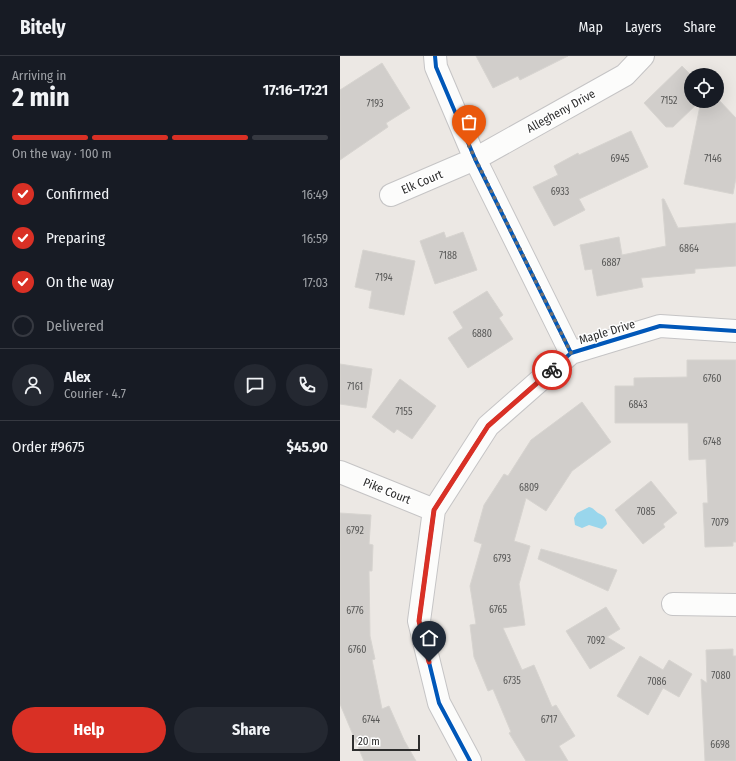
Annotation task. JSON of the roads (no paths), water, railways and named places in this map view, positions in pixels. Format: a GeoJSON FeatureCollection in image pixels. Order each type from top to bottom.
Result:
{"type":"FeatureCollection","features":[{"type":"Feature","properties":{"kind":"street"},"geometry":{"type":"LineString","coordinates":[[435,56],[436,66],[475,159],[571,353]]}},
{"type":"Feature","properties":{"kind":"street","name":"Allegheny Drive"},"geometry":{"type":"LineString","coordinates":[[475,159],[625,75],[642,56]]}},
{"type":"Feature","properties":{"kind":"street","name":"Elk Court"},"geometry":{"type":"LineString","coordinates":[[391,195],[475,159]]}},
{"type":"Feature","properties":{"kind":"street","name":"Maple Drive"},"geometry":{"type":"LineString","coordinates":[[470,761],[439,703],[419,621],[434,510],[488,426],[571,353],[660,326],[736,331]]}},
{"type":"Feature","properties":{"kind":"street","name":"Pike Court"},"geometry":{"type":"LineString","coordinates":[[340,472],[434,510]]}},
{"type":"Feature","properties":{"kind":"street"},"geometry":{"type":"LineString","coordinates":[[673,604],[736,605]]}},
{"type":"Feature","properties":{"kind":"water"},"geometry":{"type":"Polygon","coordinates":[[[589,507],[605,518],[607,524],[602,529],[589,525],[582,528],[575,525],[574,518],[577,513],[589,507]]]}}]}
